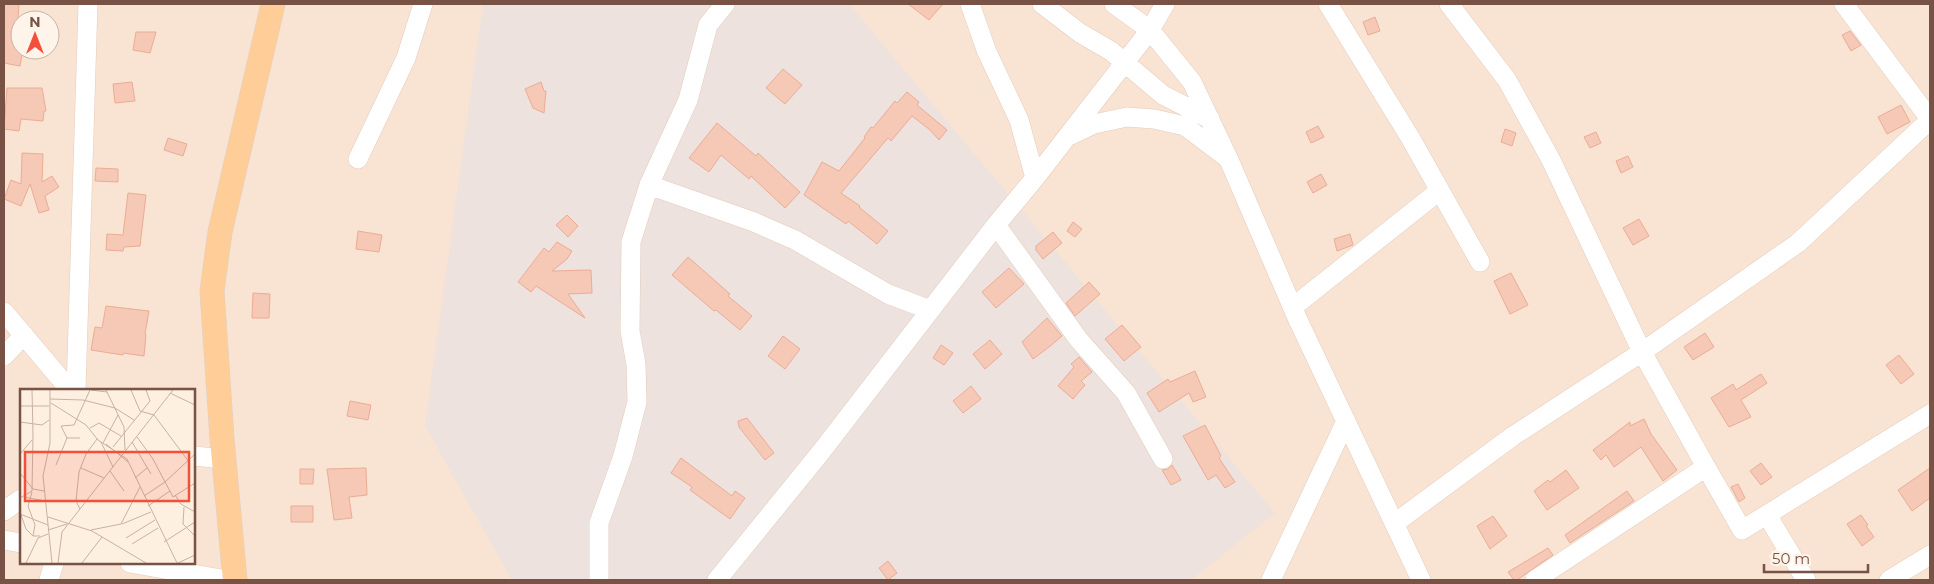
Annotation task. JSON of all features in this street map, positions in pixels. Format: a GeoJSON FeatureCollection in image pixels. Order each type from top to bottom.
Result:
{"type":"FeatureCollection","features":[{"type":"Feature","properties":{"kind":"main road"},"geometry":{"type":"LineString","coordinates":[[235,580],[212,291],[220,232],[273,4]]}},
{"type":"Feature","properties":{"kind":"street"},"geometry":{"type":"LineString","coordinates":[[76,389],[88,4]]}},
{"type":"Feature","properties":{"kind":"street"},"geometry":{"type":"LineString","coordinates":[[358,159],[406,58],[423,4]]}},
{"type":"Feature","properties":{"kind":"street"},"geometry":{"type":"LineString","coordinates":[[599,580],[599,523],[623,456],[637,402],[636,364],[630,331],[629,280],[631,242],[649,185],[688,100],[708,25],[724,4]]}},
{"type":"Feature","properties":{"kind":"street"},"geometry":{"type":"LineString","coordinates":[[970,4],[986,52],[1018,120],[1035,178]]}},
{"type":"Feature","properties":{"kind":"street"},"geometry":{"type":"LineString","coordinates":[[1042,4],[1080,33],[1111,51],[1163,94],[1210,119]]}},
{"type":"Feature","properties":{"kind":"street"},"geometry":{"type":"LineString","coordinates":[[1114,4],[1150,30],[1192,82],[1229,160],[1293,307],[1421,580]]}},
{"type":"Feature","properties":{"kind":"street"},"geometry":{"type":"LineString","coordinates":[[717,580],[821,452],[996,225],[1068,137],[1150,30],[1165,4]]}},
{"type":"Feature","properties":{"kind":"street"},"geometry":{"type":"LineString","coordinates":[[1328,4],[1411,139],[1480,262]]}},
{"type":"Feature","properties":{"kind":"street"},"geometry":{"type":"LineString","coordinates":[[1449,4],[1507,80],[1551,160],[1642,352],[1742,530],[1930,414]]}},
{"type":"Feature","properties":{"kind":"street"},"geometry":{"type":"LineString","coordinates":[[1395,523],[1512,436],[1642,352],[1798,243],[1930,119],[1844,4]]}},
{"type":"Feature","properties":{"kind":"street"},"geometry":{"type":"LineString","coordinates":[[1068,137],[1094,124],[1127,117],[1154,119],[1185,126],[1229,160]]}},
{"type":"Feature","properties":{"kind":"street"},"geometry":{"type":"LineString","coordinates":[[649,185],[779,232],[888,294],[930,310]]}},
{"type":"Feature","properties":{"kind":"street"},"geometry":{"type":"LineString","coordinates":[[1293,307],[1439,191]]}},
{"type":"Feature","properties":{"kind":"street"},"geometry":{"type":"LineString","coordinates":[[996,225],[1079,340],[1126,394],[1163,459]]}},
{"type":"Feature","properties":{"kind":"street"},"geometry":{"type":"LineString","coordinates":[[4,312],[69,389]]}},
{"type":"Feature","properties":{"kind":"street"},"geometry":{"type":"LineString","coordinates":[[4,356],[24,335]]}},
{"type":"Feature","properties":{"kind":"street"},"geometry":{"type":"LineString","coordinates":[[1271,580],[1346,421]]}},
{"type":"Feature","properties":{"kind":"street"},"geometry":{"type":"LineString","coordinates":[[195,456],[224,458]]}},
{"type":"Feature","properties":{"kind":"street"},"geometry":{"type":"LineString","coordinates":[[1535,580],[1706,467]]}},
{"type":"Feature","properties":{"kind":"street"},"geometry":{"type":"LineString","coordinates":[[4,511],[20,500]]}},
{"type":"Feature","properties":{"kind":"street"},"geometry":{"type":"LineString","coordinates":[[1767,515],[1806,580]]}},
{"type":"Feature","properties":{"kind":"street"},"geometry":{"type":"LineString","coordinates":[[4,540],[20,543]]}},
{"type":"Feature","properties":{"kind":"street"},"geometry":{"type":"LineString","coordinates":[[1889,580],[1930,555]]}},
{"type":"Feature","properties":{"kind":"street"},"geometry":{"type":"LineString","coordinates":[[49,580],[54,564]]}},
{"type":"Feature","properties":{"kind":"street"},"geometry":{"type":"LineString","coordinates":[[136,564],[227,580]]}},
{"type":"Feature","properties":{"kind":"shaded area"},"geometry":{"type":"Polygon","coordinates":[[[4,4],[1930,4],[1930,580],[4,580],[4,4]]]}},
{"type":"Feature","properties":{"kind":"shaded area"},"geometry":{"type":"Polygon","coordinates":[[[483,4],[849,4],[1275,513],[1191,580],[512,580],[425,426],[483,4]]]}},
{"type":"Feature","properties":{"kind":"building"},"geometry":{"type":"Polygon","coordinates":[[[4,4],[19,4],[19,10],[10,10],[10,60],[21,60],[20,66],[4,63],[4,4]]]}},
{"type":"Feature","properties":{"kind":"building"},"geometry":{"type":"Polygon","coordinates":[[[908,4],[943,4],[929,20],[908,4]]]}},
{"type":"Feature","properties":{"kind":"building"},"geometry":{"type":"Polygon","coordinates":[[[1375,17],[1380,31],[1368,35],[1363,22],[1375,17]]]}},
{"type":"Feature","properties":{"kind":"building"},"geometry":{"type":"Polygon","coordinates":[[[1850,31],[1861,45],[1851,51],[1842,35],[1850,31]]]}},
{"type":"Feature","properties":{"kind":"building"},"geometry":{"type":"Polygon","coordinates":[[[136,32],[156,32],[150,53],[133,50],[136,32]]]}},
{"type":"Feature","properties":{"kind":"building"},"geometry":{"type":"Polygon","coordinates":[[[783,69],[802,85],[785,104],[766,88],[783,69]]]}},
{"type":"Feature","properties":{"kind":"building"},"geometry":{"type":"Polygon","coordinates":[[[132,82],[135,101],[115,103],[113,84],[132,82]]]}},
{"type":"Feature","properties":{"kind":"building"},"geometry":{"type":"Polygon","coordinates":[[[541,82],[544,91],[546,91],[544,113],[533,108],[525,89],[541,82]]]}},
{"type":"Feature","properties":{"kind":"building"},"geometry":{"type":"Polygon","coordinates":[[[7,88],[42,88],[46,111],[44,111],[43,121],[21,119],[19,131],[4,129],[7,88]]]}},
{"type":"Feature","properties":{"kind":"building"},"geometry":{"type":"Polygon","coordinates":[[[907,92],[919,102],[917,105],[947,130],[939,140],[912,116],[891,141],[888,138],[841,193],[860,206],[888,231],[877,244],[848,221],[846,224],[804,195],[822,162],[839,171],[865,138],[871,127],[873,128],[895,101],[897,103],[907,92]]]}},
{"type":"Feature","properties":{"kind":"building"},"geometry":{"type":"Polygon","coordinates":[[[1901,105],[1910,122],[1887,134],[1878,117],[1901,105]]]}},
{"type":"Feature","properties":{"kind":"building"},"geometry":{"type":"Polygon","coordinates":[[[717,123],[756,156],[758,153],[800,192],[785,208],[751,176],[749,179],[721,155],[709,172],[689,158],[717,123]]]}},
{"type":"Feature","properties":{"kind":"building"},"geometry":{"type":"Polygon","coordinates":[[[1318,126],[1324,137],[1311,143],[1306,132],[1318,126]]]}},
{"type":"Feature","properties":{"kind":"building"},"geometry":{"type":"Polygon","coordinates":[[[1505,129],[1516,133],[1512,146],[1501,142],[1505,129]]]}},
{"type":"Feature","properties":{"kind":"building"},"geometry":{"type":"Polygon","coordinates":[[[1596,132],[1601,143],[1590,148],[1584,137],[1596,132]]]}},
{"type":"Feature","properties":{"kind":"building"},"geometry":{"type":"Polygon","coordinates":[[[168,138],[187,144],[183,156],[164,150],[168,138]]]}},
{"type":"Feature","properties":{"kind":"building"},"geometry":{"type":"Polygon","coordinates":[[[22,153],[43,154],[42,182],[52,176],[59,187],[45,196],[49,210],[39,213],[30,184],[21,206],[4,199],[11,180],[21,184],[22,153]]]}},
{"type":"Feature","properties":{"kind":"building"},"geometry":{"type":"Polygon","coordinates":[[[1628,156],[1633,167],[1621,173],[1616,161],[1628,156]]]}},
{"type":"Feature","properties":{"kind":"building"},"geometry":{"type":"Polygon","coordinates":[[[96,168],[118,169],[118,182],[95,181],[96,168]]]}},
{"type":"Feature","properties":{"kind":"building"},"geometry":{"type":"Polygon","coordinates":[[[1321,174],[1327,185],[1313,193],[1307,182],[1321,174]]]}},
{"type":"Feature","properties":{"kind":"building"},"geometry":{"type":"Polygon","coordinates":[[[128,193],[146,195],[140,246],[124,247],[123,251],[106,250],[107,234],[123,235],[128,193]]]}},
{"type":"Feature","properties":{"kind":"building"},"geometry":{"type":"Polygon","coordinates":[[[567,215],[578,226],[568,237],[556,225],[567,215]]]}},
{"type":"Feature","properties":{"kind":"building"},"geometry":{"type":"Polygon","coordinates":[[[1639,219],[1649,236],[1633,245],[1623,228],[1639,219]]]}},
{"type":"Feature","properties":{"kind":"building"},"geometry":{"type":"Polygon","coordinates":[[[1073,222],[1082,229],[1075,237],[1067,231],[1073,222]]]}},
{"type":"Feature","properties":{"kind":"building"},"geometry":{"type":"Polygon","coordinates":[[[358,231],[382,235],[379,252],[356,249],[358,231]]]}},
{"type":"Feature","properties":{"kind":"building"},"geometry":{"type":"Polygon","coordinates":[[[1053,232],[1062,243],[1043,259],[1036,250],[1036,246],[1053,232]]]}},
{"type":"Feature","properties":{"kind":"building"},"geometry":{"type":"Polygon","coordinates":[[[1350,234],[1353,245],[1337,251],[1334,239],[1350,234]]]}},
{"type":"Feature","properties":{"kind":"building"},"geometry":{"type":"Polygon","coordinates":[[[557,242],[572,251],[567,259],[552,271],[591,270],[592,293],[568,294],[585,318],[536,286],[531,292],[518,282],[544,248],[549,252],[557,242]]]}},
{"type":"Feature","properties":{"kind":"building"},"geometry":{"type":"Polygon","coordinates":[[[688,257],[730,294],[728,296],[752,316],[740,330],[716,310],[714,311],[672,275],[688,257]]]}},
{"type":"Feature","properties":{"kind":"building"},"geometry":{"type":"Polygon","coordinates":[[[1009,268],[1024,284],[996,308],[982,292],[1009,268]]]}},
{"type":"Feature","properties":{"kind":"building"},"geometry":{"type":"Polygon","coordinates":[[[1511,273],[1528,305],[1510,314],[1494,281],[1511,273]]]}},
{"type":"Feature","properties":{"kind":"building"},"geometry":{"type":"Polygon","coordinates":[[[1089,282],[1100,294],[1075,316],[1066,303],[1089,282]]]}},
{"type":"Feature","properties":{"kind":"building"},"geometry":{"type":"Polygon","coordinates":[[[253,293],[270,294],[269,318],[252,318],[253,293]]]}},
{"type":"Feature","properties":{"kind":"building"},"geometry":{"type":"Polygon","coordinates":[[[106,306],[149,311],[144,356],[91,350],[95,327],[102,328],[106,306]]]}},
{"type":"Feature","properties":{"kind":"building"},"geometry":{"type":"Polygon","coordinates":[[[1047,318],[1062,336],[1033,359],[1022,342],[1047,318]]]}},
{"type":"Feature","properties":{"kind":"building"},"geometry":{"type":"Polygon","coordinates":[[[1122,325],[1141,347],[1124,361],[1105,339],[1122,325]]]}},
{"type":"Feature","properties":{"kind":"building"},"geometry":{"type":"Polygon","coordinates":[[[1705,333],[1714,347],[1693,360],[1684,347],[1705,333]]]}},
{"type":"Feature","properties":{"kind":"building"},"geometry":{"type":"Polygon","coordinates":[[[783,336],[800,349],[785,369],[768,356],[783,336]]]}},
{"type":"Feature","properties":{"kind":"building"},"geometry":{"type":"Polygon","coordinates":[[[990,340],[1002,354],[985,369],[973,354],[990,340]]]}},
{"type":"Feature","properties":{"kind":"building"},"geometry":{"type":"Polygon","coordinates":[[[941,345],[953,353],[944,365],[933,358],[941,345]]]}},
{"type":"Feature","properties":{"kind":"building"},"geometry":{"type":"Polygon","coordinates":[[[1899,355],[1914,374],[1901,384],[1886,365],[1899,355]]]}},
{"type":"Feature","properties":{"kind":"building"},"geometry":{"type":"Polygon","coordinates":[[[1079,357],[1092,372],[1081,381],[1085,385],[1073,399],[1058,386],[1074,367],[1071,364],[1079,357]]]}},
{"type":"Feature","properties":{"kind":"building"},"geometry":{"type":"Polygon","coordinates":[[[1195,371],[1206,397],[1193,402],[1189,393],[1159,412],[1147,393],[1168,379],[1170,382],[1195,371]]]}},
{"type":"Feature","properties":{"kind":"building"},"geometry":{"type":"Polygon","coordinates":[[[1761,374],[1767,383],[1741,400],[1751,417],[1729,427],[1711,398],[1733,384],[1736,390],[1761,374]]]}},
{"type":"Feature","properties":{"kind":"building"},"geometry":{"type":"Polygon","coordinates":[[[971,386],[981,399],[963,413],[953,401],[971,386]]]}},
{"type":"Feature","properties":{"kind":"building"},"geometry":{"type":"Polygon","coordinates":[[[350,401],[371,405],[368,420],[347,416],[350,401]]]}},
{"type":"Feature","properties":{"kind":"building"},"geometry":{"type":"Polygon","coordinates":[[[747,418],[774,453],[765,460],[739,427],[738,421],[747,418]]]}},
{"type":"Feature","properties":{"kind":"building"},"geometry":{"type":"Polygon","coordinates":[[[1644,419],[1651,434],[1677,470],[1663,481],[1641,447],[1614,467],[1606,455],[1601,460],[1593,450],[1630,422],[1630,426],[1644,419]]]}},
{"type":"Feature","properties":{"kind":"building"},"geometry":{"type":"Polygon","coordinates":[[[1205,425],[1221,456],[1219,458],[1235,482],[1225,488],[1216,475],[1208,480],[1183,436],[1205,425]]]}},
{"type":"Feature","properties":{"kind":"building"},"geometry":{"type":"Polygon","coordinates":[[[681,458],[732,496],[735,491],[745,498],[730,519],[690,490],[692,487],[671,473],[681,458]]]}},
{"type":"Feature","properties":{"kind":"building"},"geometry":{"type":"Polygon","coordinates":[[[1761,463],[1772,477],[1761,485],[1750,471],[1761,463]]]}},
{"type":"Feature","properties":{"kind":"building"},"geometry":{"type":"Polygon","coordinates":[[[1172,465],[1181,480],[1171,485],[1162,470],[1168,469],[1172,465]]]}},
{"type":"Feature","properties":{"kind":"building"},"geometry":{"type":"Polygon","coordinates":[[[366,468],[367,495],[349,497],[352,518],[334,520],[327,469],[366,468]]]}},
{"type":"Feature","properties":{"kind":"building"},"geometry":{"type":"Polygon","coordinates":[[[1930,468],[1930,498],[1912,511],[1898,490],[1930,468]]]}},
{"type":"Feature","properties":{"kind":"building"},"geometry":{"type":"Polygon","coordinates":[[[300,469],[314,469],[313,484],[300,484],[300,469]]]}},
{"type":"Feature","properties":{"kind":"building"},"geometry":{"type":"Polygon","coordinates":[[[1566,470],[1579,488],[1547,510],[1534,491],[1548,480],[1550,482],[1566,470]]]}},
{"type":"Feature","properties":{"kind":"building"},"geometry":{"type":"Polygon","coordinates":[[[1738,484],[1745,498],[1739,502],[1731,487],[1738,484]]]}},
{"type":"Feature","properties":{"kind":"building"},"geometry":{"type":"Polygon","coordinates":[[[1627,491],[1634,501],[1570,543],[1565,535],[1627,491]]]}},
{"type":"Feature","properties":{"kind":"building"},"geometry":{"type":"Polygon","coordinates":[[[291,506],[313,506],[313,522],[291,522],[291,506]]]}},
{"type":"Feature","properties":{"kind":"building"},"geometry":{"type":"Polygon","coordinates":[[[1861,515],[1874,537],[1862,546],[1847,524],[1861,515]]]}},
{"type":"Feature","properties":{"kind":"building"},"geometry":{"type":"Polygon","coordinates":[[[1493,516],[1507,536],[1490,549],[1477,526],[1493,516]]]}},
{"type":"Feature","properties":{"kind":"building"},"geometry":{"type":"Polygon","coordinates":[[[1548,548],[1553,555],[1517,580],[1514,580],[1508,572],[1548,548]]]}},
{"type":"Feature","properties":{"kind":"building"},"geometry":{"type":"Polygon","coordinates":[[[888,561],[897,573],[888,580],[879,568],[888,561]]]}}]}
